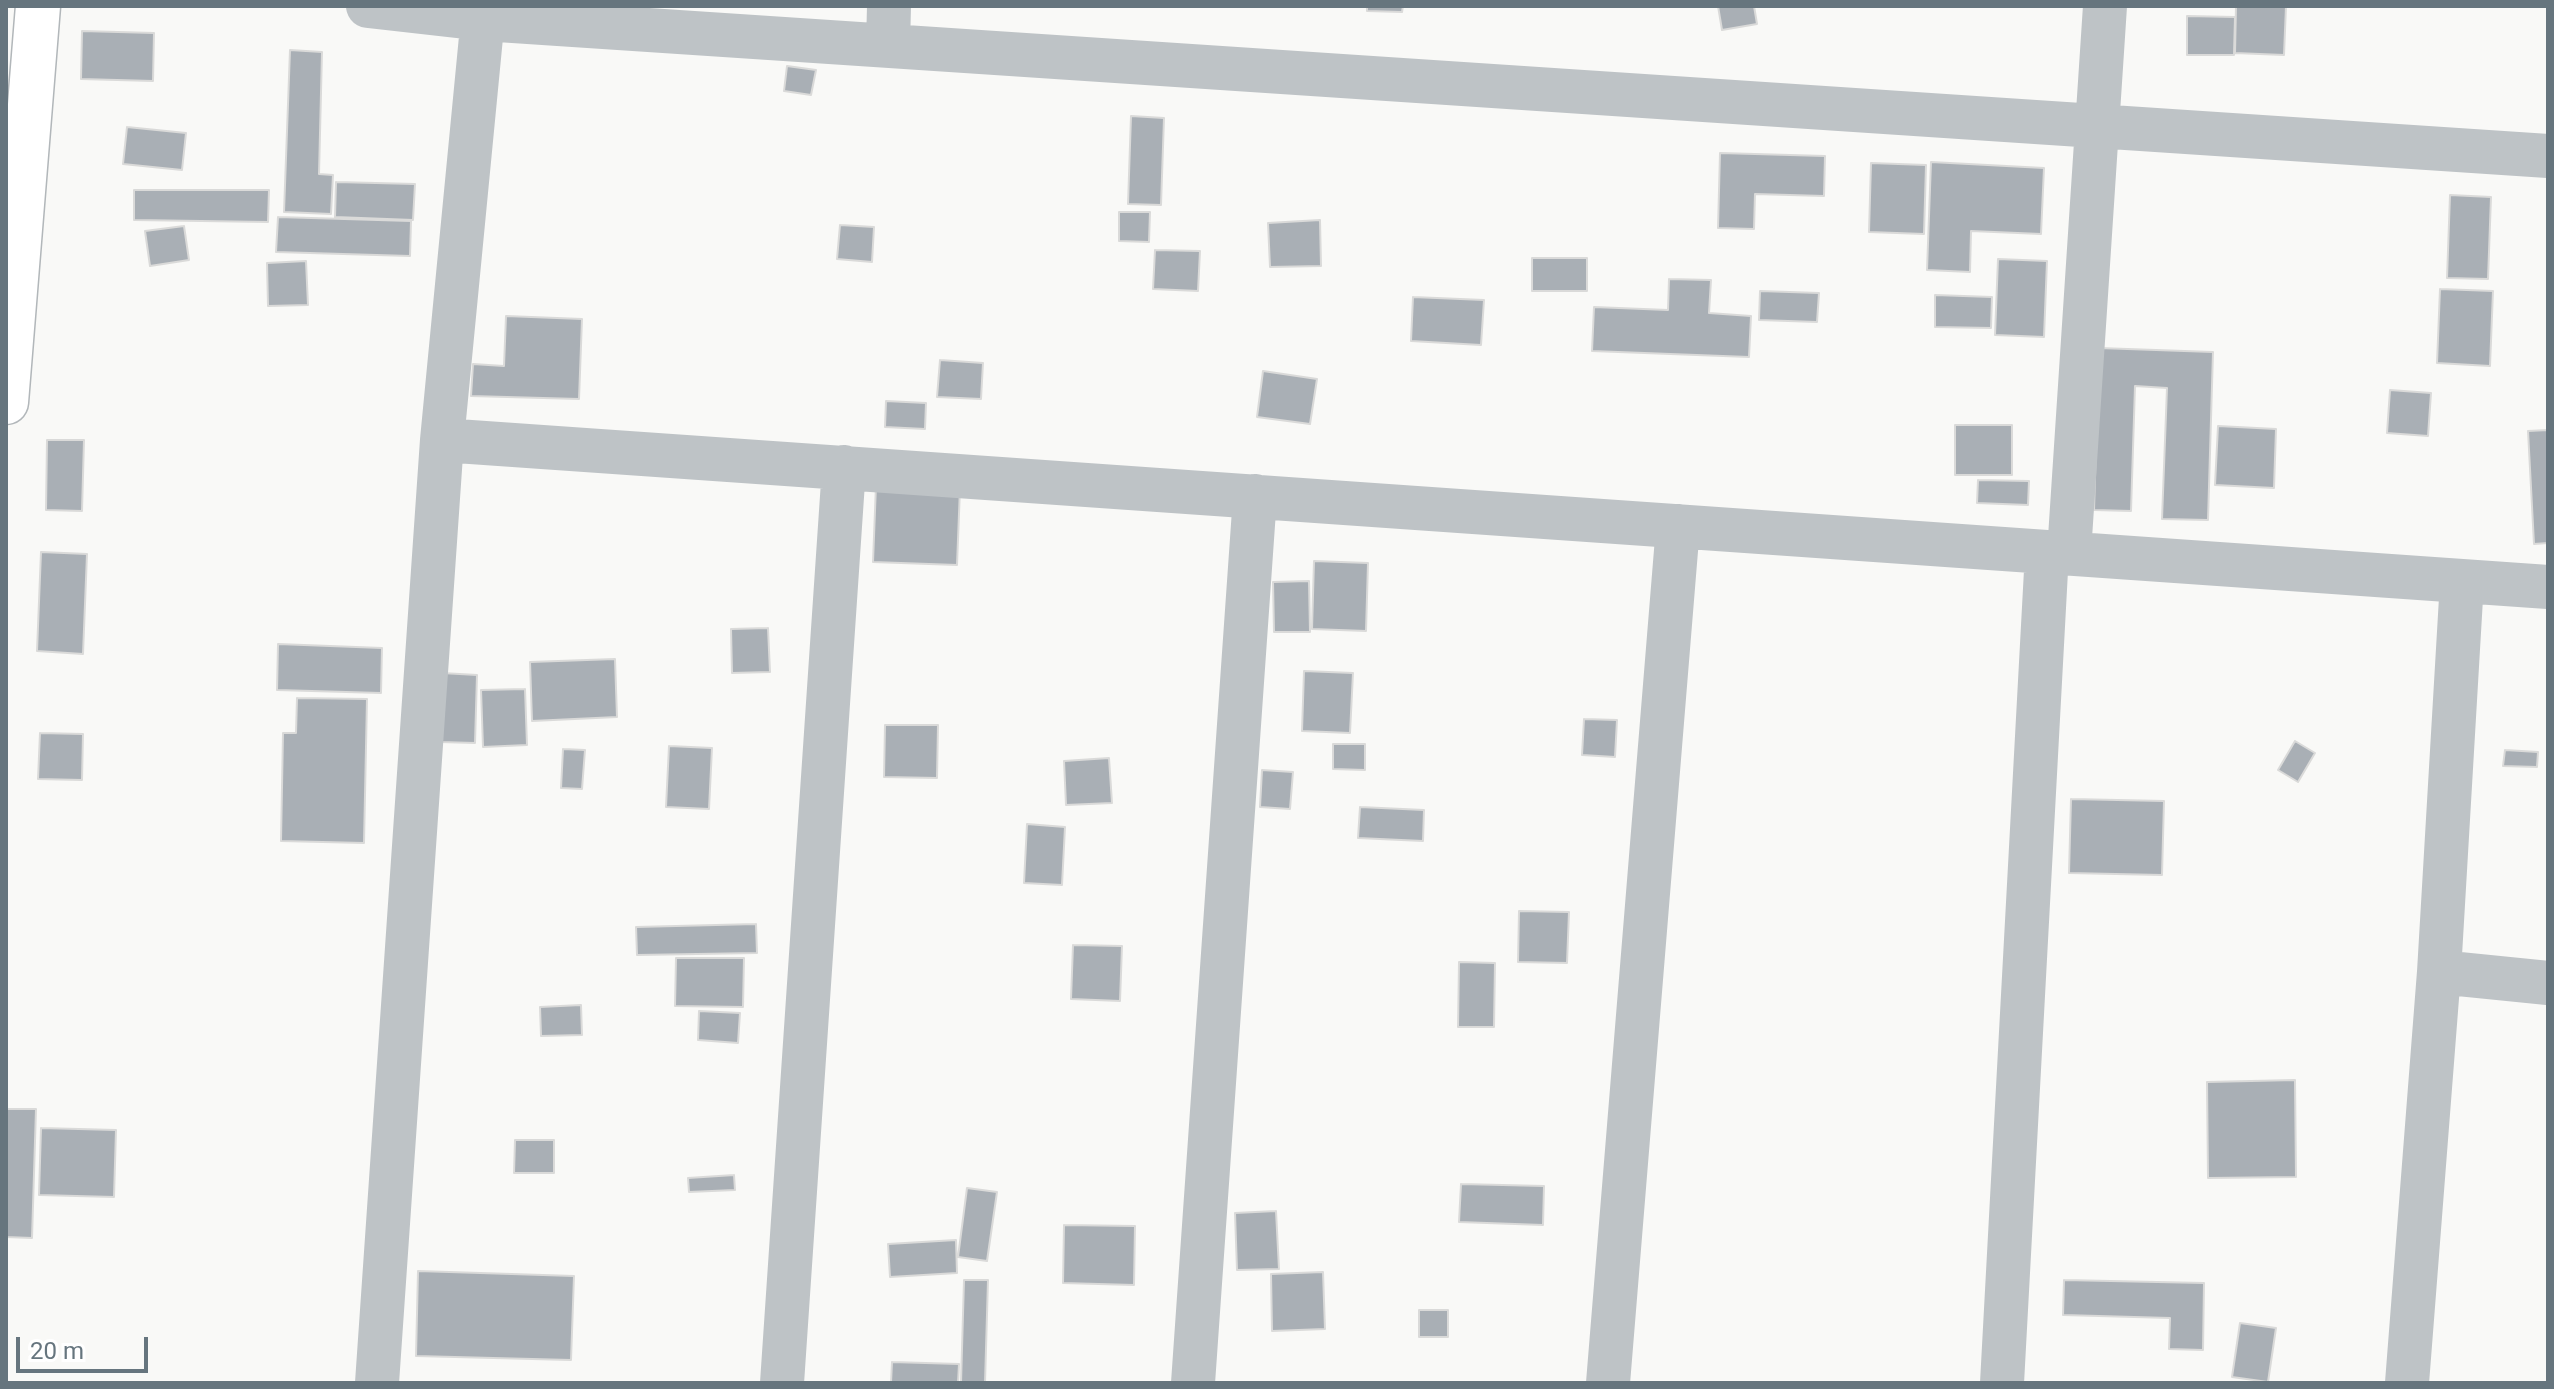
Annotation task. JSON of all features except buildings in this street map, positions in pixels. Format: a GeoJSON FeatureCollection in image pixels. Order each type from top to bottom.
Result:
{"type":"FeatureCollection","features":[{"type":"Feature","properties":{"kind":"main road"},"geometry":{"type":"LineString","coordinates":[[6,402],[38,6]]}},
{"type":"Feature","properties":{"kind":"street"},"geometry":{"type":"LineString","coordinates":[[368,6],[888,26],[2097,126],[2548,156]]}},
{"type":"Feature","properties":{"kind":"street"},"geometry":{"type":"LineString","coordinates":[[2002,1383],[2058,552],[2105,6]]}},
{"type":"Feature","properties":{"kind":"street"},"geometry":{"type":"LineString","coordinates":[[377,1383],[442,440],[484,12]]}},
{"type":"Feature","properties":{"kind":"street"},"geometry":{"type":"LineString","coordinates":[[442,440],[2548,587]]}},
{"type":"Feature","properties":{"kind":"street"},"geometry":{"type":"LineString","coordinates":[[782,1383],[844,467]]}},
{"type":"Feature","properties":{"kind":"street"},"geometry":{"type":"LineString","coordinates":[[1193,1383],[1255,496]]}},
{"type":"Feature","properties":{"kind":"street"},"geometry":{"type":"LineString","coordinates":[[1608,1383],[1678,526]]}},
{"type":"Feature","properties":{"kind":"street"},"geometry":{"type":"LineString","coordinates":[[2407,1383],[2439,972],[2462,581]]}},
{"type":"Feature","properties":{"kind":"street"},"geometry":{"type":"LineString","coordinates":[[2439,972],[2548,983]]}}]}
